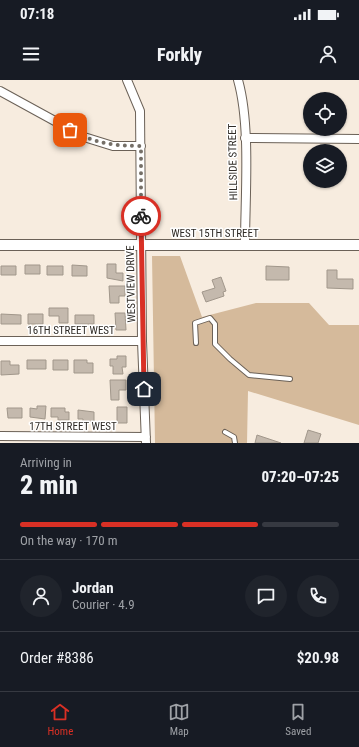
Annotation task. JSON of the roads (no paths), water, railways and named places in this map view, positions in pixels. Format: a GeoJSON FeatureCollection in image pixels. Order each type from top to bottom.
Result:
{"type":"FeatureCollection","features":[{"type":"Feature","properties":{"kind":"street","name":"WESTVIEW DRIVE"},"geometry":{"type":"LineString","coordinates":[[127,80],[140,111],[142,341],[146,440]]}},
{"type":"Feature","properties":{"kind":"street","name":"HILLSIDE STREET"},"geometry":{"type":"LineString","coordinates":[[238,80],[242,94],[245,138],[245,245]]}},
{"type":"Feature","properties":{"kind":"street"},"geometry":{"type":"LineString","coordinates":[[0,91],[84,137],[113,146],[141,146]]}},
{"type":"Feature","properties":{"kind":"street"},"geometry":{"type":"LineString","coordinates":[[245,138],[359,139]]}},
{"type":"Feature","properties":{"kind":"street","name":"WEST 15TH STREET"},"geometry":{"type":"LineString","coordinates":[[0,245],[359,245]]}},
{"type":"Feature","properties":{"kind":"street","name":"16TH STREET WEST"},"geometry":{"type":"LineString","coordinates":[[0,341],[142,341]]}},
{"type":"Feature","properties":{"kind":"street","name":"17TH STREET WEST"},"geometry":{"type":"LineString","coordinates":[[0,436],[146,440]]}},
{"type":"Feature","properties":{"kind":"lane"},"geometry":{"type":"LineString","coordinates":[[196,343],[195,324],[210,318],[215,324],[215,344],[249,375],[262,378],[290,379]]}},
{"type":"Feature","properties":{"kind":"lane"},"geometry":{"type":"LineString","coordinates":[[225,432],[234,437],[236,443]]}}]}
